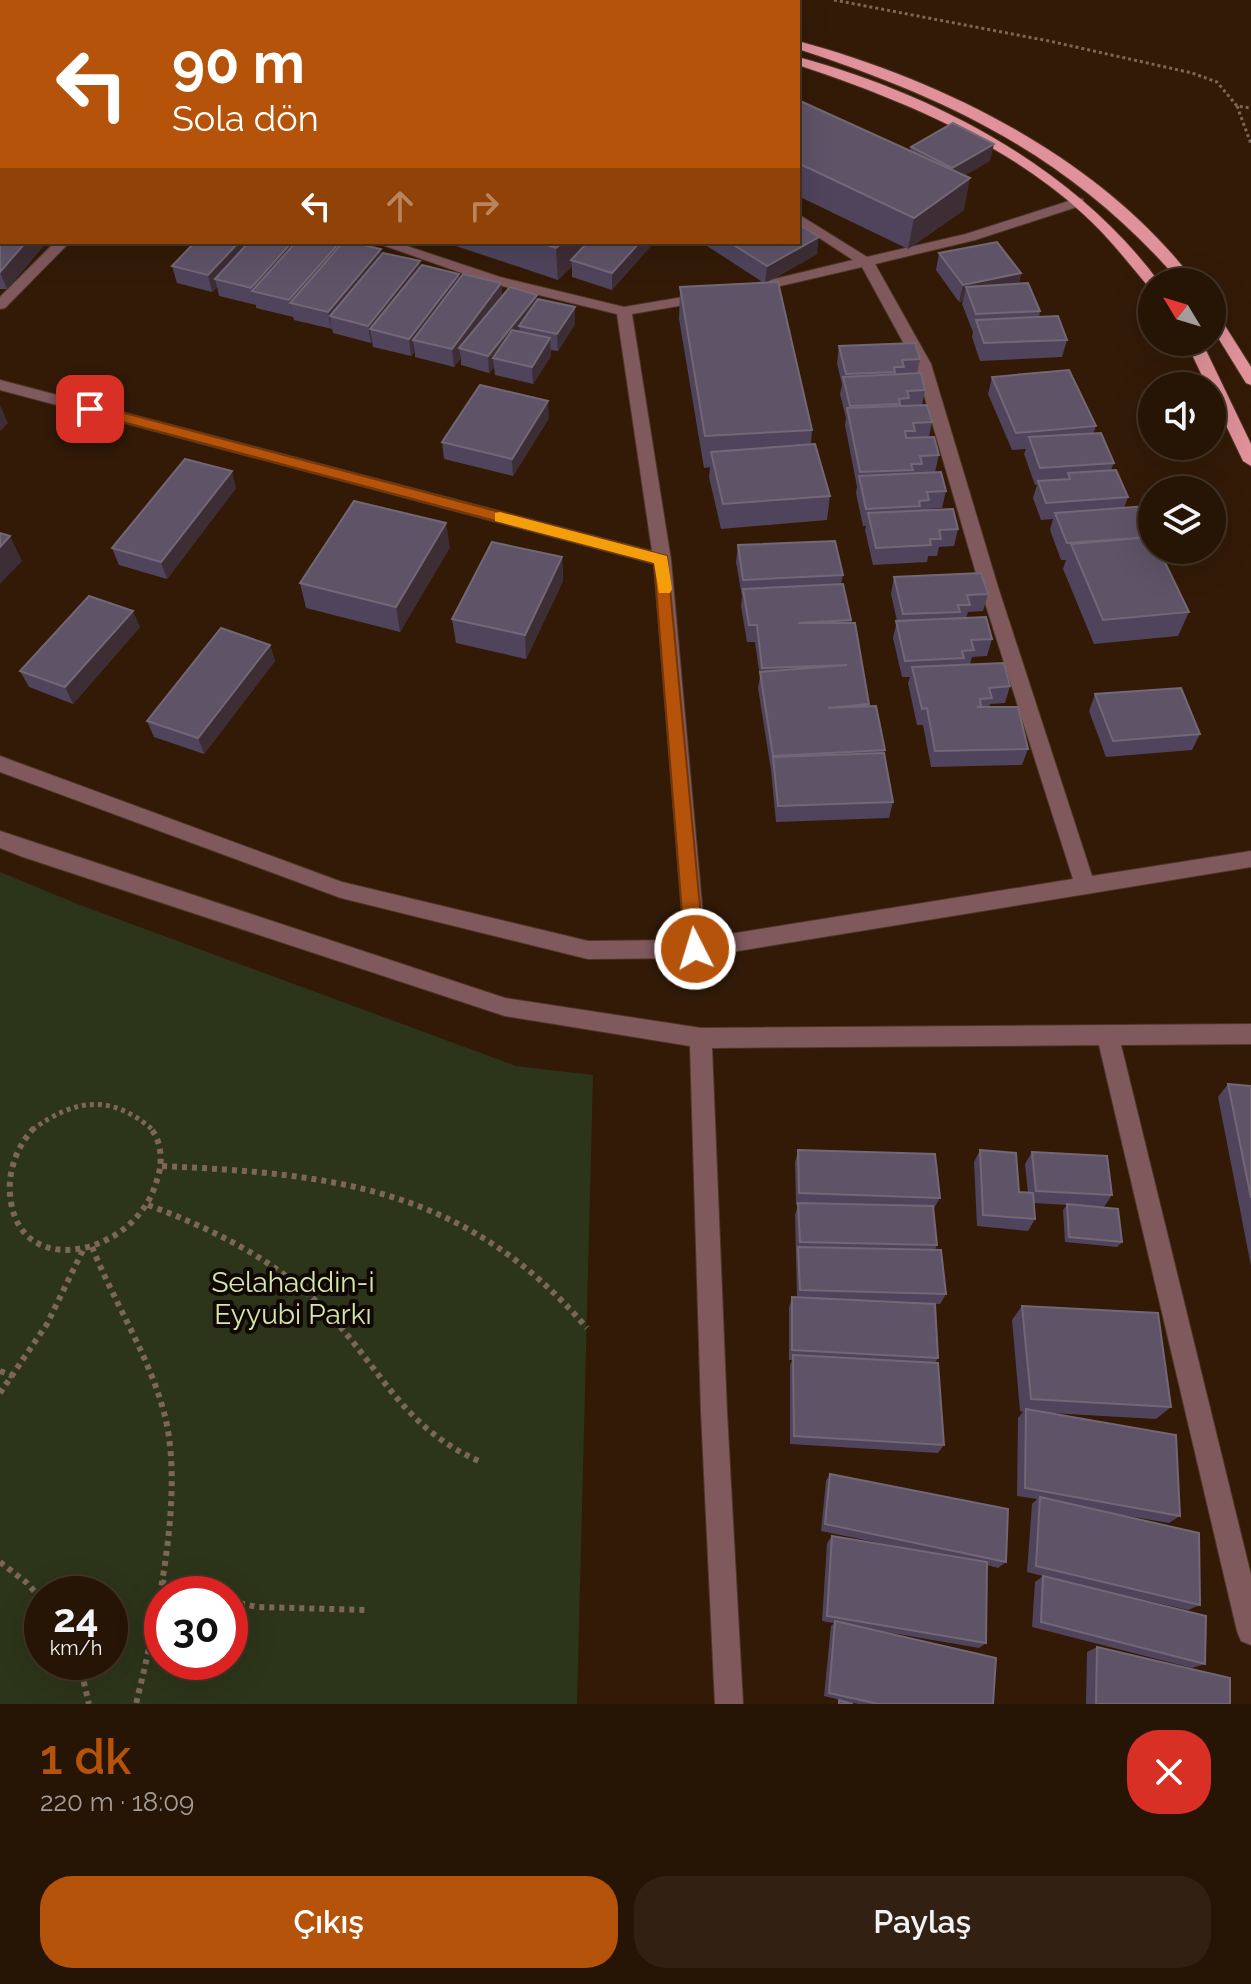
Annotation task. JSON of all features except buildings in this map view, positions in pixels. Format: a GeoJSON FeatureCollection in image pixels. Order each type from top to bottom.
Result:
{"type":"FeatureCollection","features":[{"type":"Feature","properties":{"kind":"main road"},"geometry":{"type":"LineString","coordinates":[[800,46],[891,77],[1014,137],[1097,191],[1129,216],[1177,268]]}},
{"type":"Feature","properties":{"kind":"main road"},"geometry":{"type":"LineString","coordinates":[[800,62],[872,86],[932,113],[1033,171],[1078,202],[1141,268]]}},
{"type":"Feature","properties":{"kind":"main road"},"geometry":{"type":"LineString","coordinates":[[1226,339],[1251,380]]}},
{"type":"Feature","properties":{"kind":"main road"},"geometry":{"type":"LineString","coordinates":[[1201,356],[1251,461]]}},
{"type":"Feature","properties":{"kind":"street"},"geometry":{"type":"LineString","coordinates":[[387,244],[495,280],[624,311],[735,292],[867,263],[970,237],[1078,202]]}},
{"type":"Feature","properties":{"kind":"street"},"geometry":{"type":"LineString","coordinates":[[800,219],[867,263],[923,364],[989,587],[1085,885]]}},
{"type":"Feature","properties":{"kind":"street"},"geometry":{"type":"LineString","coordinates":[[0,305],[61,244]]}},
{"type":"Feature","properties":{"kind":"street"},"geometry":{"type":"LineString","coordinates":[[624,311],[662,560],[695,949]]}},
{"type":"Feature","properties":{"kind":"street"},"geometry":{"type":"LineString","coordinates":[[0,385],[662,560]]}},
{"type":"Feature","properties":{"kind":"street"},"geometry":{"type":"LineString","coordinates":[[0,764],[341,890],[588,950],[695,949],[1251,859]]}},
{"type":"Feature","properties":{"kind":"street"},"geometry":{"type":"LineString","coordinates":[[0,839],[505,1007],[701,1038],[1251,1034]]}},
{"type":"Feature","properties":{"kind":"street"},"geometry":{"type":"LineString","coordinates":[[1108,1037],[1251,1631]]}},
{"type":"Feature","properties":{"kind":"street"},"geometry":{"type":"LineString","coordinates":[[701,1038],[714,1412],[729,1704]]}},
{"type":"Feature","properties":{"kind":"path"},"geometry":{"type":"LineString","coordinates":[[834,0],[1049,41],[1192,73],[1217,82],[1237,106],[1251,144]]}},
{"type":"Feature","properties":{"kind":"path"},"geometry":{"type":"LineString","coordinates":[[1237,106],[1251,108]]}},
{"type":"Feature","properties":{"kind":"path"},"geometry":{"type":"LineString","coordinates":[[93,1103],[114,1104],[133,1110],[148,1122],[158,1138],[162,1166],[159,1182],[148,1205],[131,1225],[92,1247],[57,1251],[34,1245],[16,1232],[5,1214],[3,1170],[30,1132],[70,1107],[93,1103]]}},
{"type":"Feature","properties":{"kind":"path"},"geometry":{"type":"LineString","coordinates":[[162,1166],[305,1176],[370,1188],[399,1199],[485,1239],[534,1272],[567,1302],[587,1328]]}},
{"type":"Feature","properties":{"kind":"path"},"geometry":{"type":"LineString","coordinates":[[148,1205],[214,1229],[264,1259],[326,1311],[401,1408],[445,1447],[481,1462]]}},
{"type":"Feature","properties":{"kind":"path"},"geometry":{"type":"LineString","coordinates":[[92,1247],[102,1275],[131,1329],[169,1433],[172,1469],[162,1576]]}},
{"type":"Feature","properties":{"kind":"path"},"geometry":{"type":"LineString","coordinates":[[0,1393],[41,1338],[83,1250]]}},
{"type":"Feature","properties":{"kind":"path"},"geometry":{"type":"LineString","coordinates":[[0,1371],[13,1376]]}},
{"type":"Feature","properties":{"kind":"path"},"geometry":{"type":"LineString","coordinates":[[0,1562],[24,1581]]}},
{"type":"Feature","properties":{"kind":"path"},"geometry":{"type":"LineString","coordinates":[[248,1605],[368,1610]]}},
{"type":"Feature","properties":{"kind":"path"},"geometry":{"type":"LineString","coordinates":[[136,1704],[144,1665]]}},
{"type":"Feature","properties":{"kind":"path"},"geometry":{"type":"LineString","coordinates":[[83,1680],[89,1704]]}},
{"type":"Feature","properties":{"kind":"green space","name":"Selahaddin-i Eyyubi Parkı"},"geometry":{"type":"Polygon","coordinates":[[[0,872],[80,905],[516,1066],[593,1075],[577,1704],[0,1704],[0,872]]]}},
{"type":"Feature","properties":{"kind":"slow traffic"},"geometry":{"type":"LineString","coordinates":[[500,517],[662,560],[664,589]]}},
{"type":"Feature","properties":{"kind":"route"},"geometry":{"type":"LineString","coordinates":[[90,409],[662,560],[695,949]]}}]}
